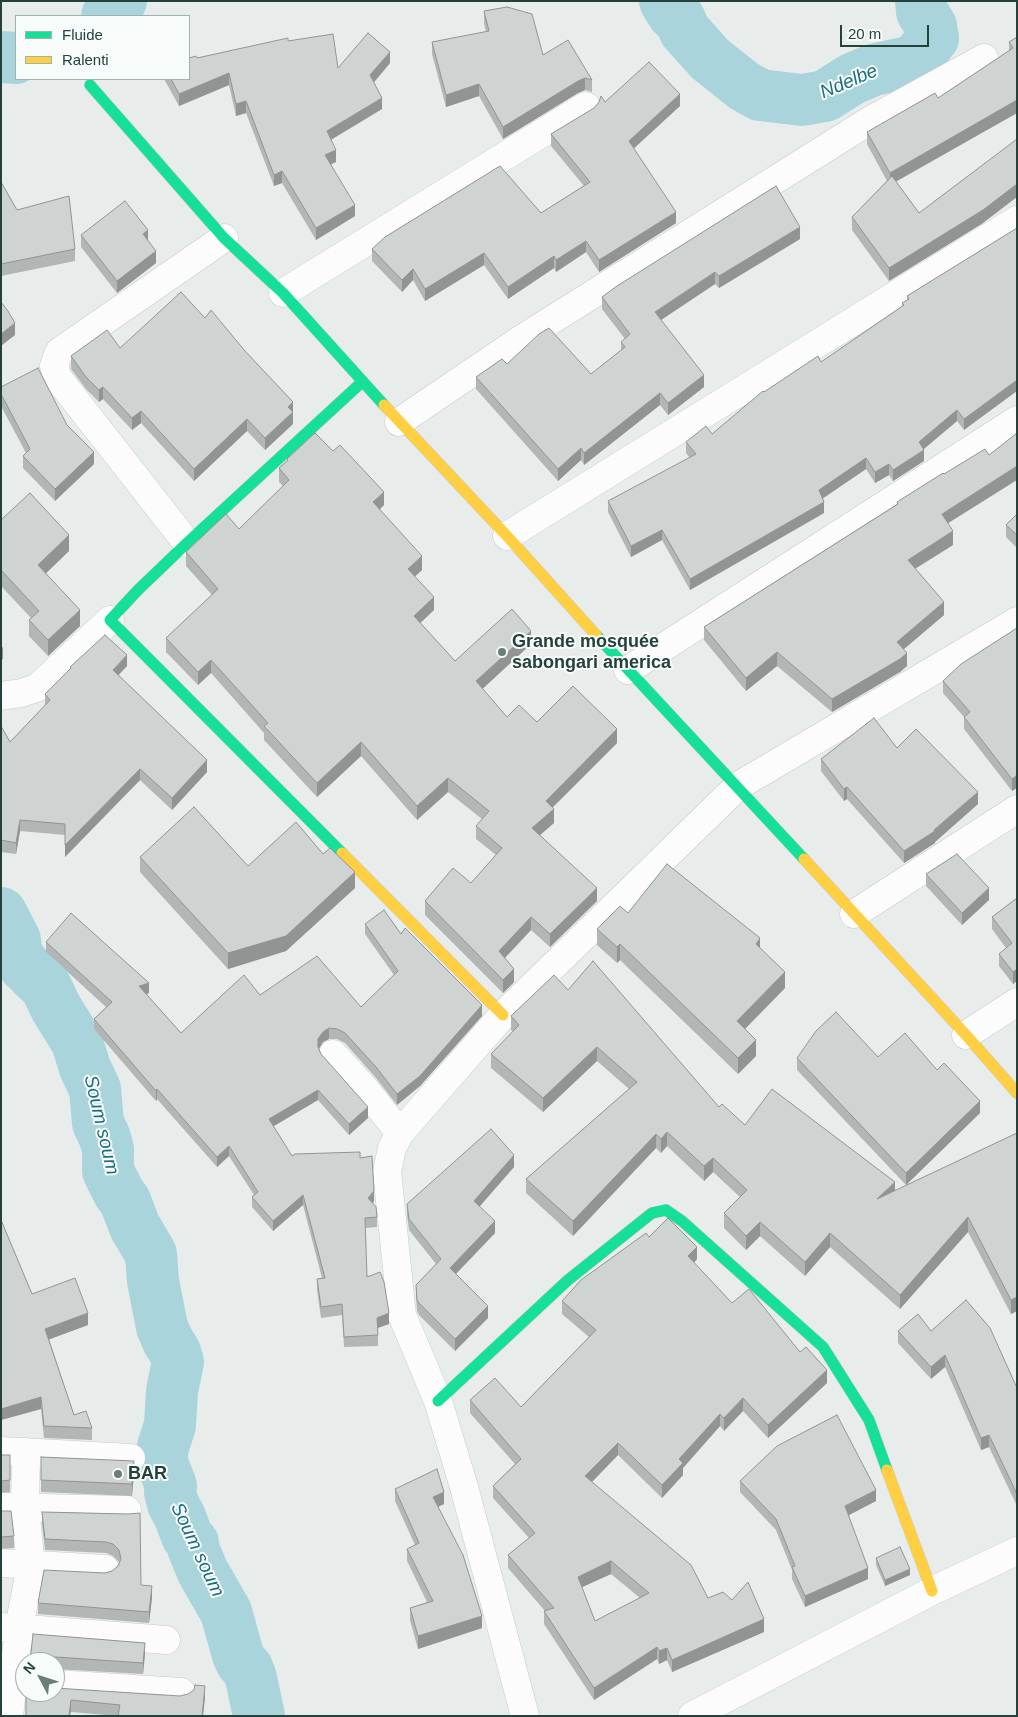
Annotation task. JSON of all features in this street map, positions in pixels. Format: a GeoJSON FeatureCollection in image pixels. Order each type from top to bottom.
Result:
{"type":"FeatureCollection","features":[{"type":"Feature","properties":{"kind":"street"},"geometry":{"type":"LineString","coordinates":[[399,422],[523,338],[870,121],[984,58]]}},
{"type":"Feature","properties":{"kind":"street"},"geometry":{"type":"LineString","coordinates":[[90,84],[224,238],[283,293],[362,382],[738,786],[1017,1093]]}},
{"type":"Feature","properties":{"kind":"street"},"geometry":{"type":"LineString","coordinates":[[283,293],[586,106]]}},
{"type":"Feature","properties":{"kind":"street"},"geometry":{"type":"LineString","coordinates":[[507,536],[1017,220]]}},
{"type":"Feature","properties":{"kind":"street"},"geometry":{"type":"LineString","coordinates":[[187,543],[58,377],[54,366],[59,352],[224,238]]}},
{"type":"Feature","properties":{"kind":"street"},"geometry":{"type":"LineString","coordinates":[[1,696],[37,688],[110,620],[187,543],[362,382]]}},
{"type":"Feature","properties":{"kind":"street"},"geometry":{"type":"LineString","coordinates":[[628,670],[1017,420]]}},
{"type":"Feature","properties":{"kind":"street"},"geometry":{"type":"LineString","coordinates":[[110,620],[503,1015]]}},
{"type":"Feature","properties":{"kind":"street"},"geometry":{"type":"LineString","coordinates":[[525,1716],[464,1487],[438,1401],[402,1316],[387,1172],[392,1148],[400,1133],[503,1015],[738,786],[1017,621]]}},
{"type":"Feature","properties":{"kind":"street"},"geometry":{"type":"LineString","coordinates":[[854,914],[1017,809]]}},
{"type":"Feature","properties":{"kind":"street"},"geometry":{"type":"LineString","coordinates":[[966,1035],[1017,1002]]}},
{"type":"Feature","properties":{"kind":"street"},"geometry":{"type":"LineString","coordinates":[[333,1054],[364,1088],[400,1133]]}},
{"type":"Feature","properties":{"kind":"street"},"geometry":{"type":"LineString","coordinates":[[438,1401],[568,1280],[652,1213],[666,1210],[682,1221],[823,1347],[869,1420],[932,1591]]}},
{"type":"Feature","properties":{"kind":"street"},"geometry":{"type":"LineString","coordinates":[[9,1716],[13,1681],[10,1627],[31,1565],[13,1507],[14,1452],[131,1458]]}},
{"type":"Feature","properties":{"kind":"street"},"geometry":{"type":"LineString","coordinates":[[13,1507],[127,1510]]}},
{"type":"Feature","properties":{"kind":"street"},"geometry":{"type":"LineString","coordinates":[[692,1716],[932,1591],[1017,1551]]}},
{"type":"Feature","properties":{"kind":"street"},"geometry":{"type":"LineString","coordinates":[[1,1563],[105,1569]]}},
{"type":"Feature","properties":{"kind":"street"},"geometry":{"type":"LineString","coordinates":[[10,1627],[166,1640]]}},
{"type":"Feature","properties":{"kind":"street"},"geometry":{"type":"LineString","coordinates":[[65,1685],[181,1692]]}},
{"type":"Feature","properties":{"kind":"building"},"geometry":{"type":"Polygon","coordinates":[[[507,7],[532,14],[543,55],[568,40],[592,80],[585,78],[578,81],[503,127],[479,84],[446,95],[432,42],[489,31],[484,11],[507,7]]]}},
{"type":"Feature","properties":{"kind":"building"},"geometry":{"type":"Polygon","coordinates":[[[368,33],[390,52],[370,75],[382,98],[327,131],[336,150],[325,155],[355,205],[316,228],[282,171],[274,175],[246,101],[236,104],[229,73],[179,94],[172,80],[190,80],[190,58],[196,56],[197,58],[288,38],[288,41],[333,34],[338,68],[368,33]]]}},
{"type":"Feature","properties":{"kind":"building"},"geometry":{"type":"Polygon","coordinates":[[[1017,37],[1017,100],[890,173],[867,132],[935,93],[938,98],[1013,48],[1009,42],[1017,37]]]}},
{"type":"Feature","properties":{"kind":"building"},"geometry":{"type":"Polygon","coordinates":[[[649,62],[680,94],[629,141],[676,212],[599,260],[586,241],[556,260],[554,256],[508,287],[484,253],[425,289],[413,269],[402,280],[372,249],[385,237],[500,166],[541,213],[590,182],[551,134],[594,108],[601,96],[605,102],[649,62]]]}},
{"type":"Feature","properties":{"kind":"building"},"geometry":{"type":"Polygon","coordinates":[[[1017,139],[1017,184],[983,210],[889,268],[852,217],[892,176],[919,213],[1017,139]]]}},
{"type":"Feature","properties":{"kind":"building"},"geometry":{"type":"Polygon","coordinates":[[[1,182],[17,210],[69,196],[75,249],[1,264],[1,182]]]}},
{"type":"Feature","properties":{"kind":"building"},"geometry":{"type":"Polygon","coordinates":[[[776,186],[800,227],[719,276],[715,272],[655,312],[704,375],[668,403],[660,393],[584,453],[581,448],[558,469],[476,377],[502,359],[507,364],[539,334],[549,328],[591,374],[625,347],[621,342],[630,334],[602,297],[776,186]]]}},
{"type":"Feature","properties":{"kind":"building"},"geometry":{"type":"Polygon","coordinates":[[[125,201],[148,230],[143,234],[156,251],[117,281],[81,235],[125,201]]]}},
{"type":"Feature","properties":{"kind":"building"},"geometry":{"type":"Polygon","coordinates":[[[1017,228],[1017,380],[964,419],[957,410],[919,442],[924,450],[893,470],[889,464],[875,472],[866,458],[819,490],[824,502],[690,579],[662,530],[631,546],[608,501],[696,454],[686,442],[706,426],[712,434],[763,391],[818,356],[821,362],[904,305],[902,303],[909,299],[907,296],[1017,228]]]}},
{"type":"Feature","properties":{"kind":"building"},"geometry":{"type":"Polygon","coordinates":[[[181,292],[205,318],[211,310],[245,351],[293,402],[288,407],[293,412],[265,438],[247,419],[194,469],[141,411],[132,418],[103,387],[99,390],[86,377],[71,356],[107,330],[120,348],[181,292]]]}},
{"type":"Feature","properties":{"kind":"building"},"geometry":{"type":"Polygon","coordinates":[[[1,302],[15,323],[1,334],[1,302]]]}},
{"type":"Feature","properties":{"kind":"building"},"geometry":{"type":"Polygon","coordinates":[[[38,368],[67,425],[94,452],[55,489],[23,456],[30,449],[1,394],[1,387],[38,368]]]}},
{"type":"Feature","properties":{"kind":"building"},"geometry":{"type":"Polygon","coordinates":[[[315,433],[333,451],[340,445],[384,492],[373,502],[422,556],[408,569],[434,597],[414,616],[455,661],[512,609],[531,631],[476,681],[507,717],[519,705],[537,722],[573,686],[617,729],[546,801],[554,809],[532,828],[597,888],[550,934],[531,917],[499,951],[514,969],[503,980],[425,901],[453,868],[471,883],[502,848],[476,826],[489,811],[448,778],[417,806],[361,742],[317,783],[264,726],[268,723],[211,660],[198,672],[166,638],[218,589],[186,552],[226,514],[239,529],[289,480],[279,468],[315,433]]]}},
{"type":"Feature","properties":{"kind":"building"},"geometry":{"type":"Polygon","coordinates":[[[1017,433],[1017,466],[942,514],[953,531],[908,560],[944,602],[897,642],[907,653],[900,659],[832,699],[777,652],[746,678],[704,627],[898,504],[897,502],[943,473],[985,449],[989,455],[1017,433]]]}},
{"type":"Feature","properties":{"kind":"building"},"geometry":{"type":"Polygon","coordinates":[[[30,493],[69,535],[38,565],[80,610],[48,640],[29,620],[39,611],[1,570],[1,520],[30,493]]]}},
{"type":"Feature","properties":{"kind":"building"},"geometry":{"type":"Polygon","coordinates":[[[1017,514],[1017,535],[1006,525],[1017,514]]]}},
{"type":"Feature","properties":{"kind":"building"},"geometry":{"type":"Polygon","coordinates":[[[1017,628],[1017,775],[1012,779],[964,717],[970,712],[943,681],[961,664],[1017,628]]]}},
{"type":"Feature","properties":{"kind":"building"},"geometry":{"type":"Polygon","coordinates":[[[105,635],[127,655],[113,670],[207,760],[172,798],[140,769],[65,845],[65,824],[20,820],[16,843],[1,840],[1,726],[10,742],[50,700],[45,694],[70,667],[105,635]]]}},
{"type":"Feature","properties":{"kind":"building"},"geometry":{"type":"Polygon","coordinates":[[[874,718],[897,748],[916,729],[978,792],[935,831],[904,851],[847,787],[844,789],[821,759],[874,718]]]}},
{"type":"Feature","properties":{"kind":"building"},"geometry":{"type":"Polygon","coordinates":[[[194,807],[248,866],[296,822],[323,854],[330,848],[355,872],[286,936],[228,953],[140,857],[194,807]]]}},
{"type":"Feature","properties":{"kind":"building"},"geometry":{"type":"Polygon","coordinates":[[[957,854],[989,888],[962,913],[926,874],[957,854]]]}},
{"type":"Feature","properties":{"kind":"building"},"geometry":{"type":"Polygon","coordinates":[[[667,864],[760,938],[756,944],[785,972],[737,1021],[756,1040],[738,1058],[620,944],[617,947],[597,929],[620,906],[628,913],[667,864]]]}},
{"type":"Feature","properties":{"kind":"building"},"geometry":{"type":"Polygon","coordinates":[[[1017,898],[1017,969],[1013,972],[999,954],[1012,943],[992,917],[1017,898]]]}},
{"type":"Feature","properties":{"kind":"building"},"geometry":{"type":"Polygon","coordinates":[[[384,910],[401,934],[405,928],[482,1005],[420,1076],[397,1094],[376,1067],[345,1033],[329,1028],[318,1039],[318,1047],[321,1054],[368,1107],[349,1124],[318,1090],[269,1119],[292,1156],[295,1154],[360,1152],[360,1158],[372,1156],[374,1191],[368,1198],[376,1207],[377,1217],[365,1218],[367,1277],[380,1272],[384,1282],[389,1313],[377,1318],[378,1335],[344,1337],[342,1304],[321,1307],[317,1279],[325,1278],[303,1195],[273,1221],[252,1197],[258,1192],[229,1146],[217,1157],[157,1089],[156,1091],[94,1019],[112,1002],[46,942],[71,913],[149,983],[139,986],[181,1033],[244,975],[260,995],[317,956],[361,1007],[398,971],[365,924],[384,910]]]}},
{"type":"Feature","properties":{"kind":"building"},"geometry":{"type":"Polygon","coordinates":[[[593,961],[719,1107],[722,1104],[745,1125],[772,1089],[895,1182],[877,1199],[1017,1133],[1017,1297],[1011,1300],[968,1217],[900,1295],[830,1233],[805,1262],[760,1222],[746,1236],[724,1213],[747,1190],[713,1158],[704,1166],[667,1132],[661,1139],[656,1134],[573,1221],[526,1179],[637,1082],[597,1047],[543,1098],[491,1054],[519,1025],[511,1016],[554,975],[568,990],[593,961]]]}},
{"type":"Feature","properties":{"kind":"building"},"geometry":{"type":"Polygon","coordinates":[[[836,1012],[878,1057],[905,1033],[937,1070],[944,1063],[980,1101],[906,1173],[797,1058],[816,1031],[836,1012]]]}},
{"type":"Feature","properties":{"kind":"building"},"geometry":{"type":"Polygon","coordinates":[[[491,1129],[514,1155],[474,1201],[495,1221],[450,1268],[488,1306],[455,1339],[417,1300],[416,1285],[441,1259],[409,1219],[407,1204],[491,1129]]]}},
{"type":"Feature","properties":{"kind":"building"},"geometry":{"type":"Polygon","coordinates":[[[668,1218],[697,1247],[688,1256],[732,1303],[749,1289],[800,1352],[806,1347],[827,1370],[768,1425],[743,1398],[724,1418],[720,1414],[679,1459],[683,1463],[662,1485],[618,1443],[585,1476],[691,1565],[708,1598],[723,1592],[732,1600],[748,1582],[764,1619],[672,1660],[667,1648],[659,1651],[657,1647],[594,1688],[544,1611],[554,1608],[508,1555],[535,1533],[493,1486],[521,1459],[470,1400],[495,1378],[521,1407],[596,1330],[562,1301],[581,1280],[646,1233],[649,1237],[668,1218]],[[611,1561],[578,1577],[595,1621],[649,1593],[611,1561]]]}},
{"type":"Feature","properties":{"kind":"building"},"geometry":{"type":"Polygon","coordinates":[[[1,1220],[32,1294],[75,1278],[88,1313],[45,1329],[74,1415],[86,1411],[92,1428],[44,1426],[41,1397],[1,1409],[1,1220]]]}},
{"type":"Feature","properties":{"kind":"building"},"geometry":{"type":"Polygon","coordinates":[[[966,1300],[990,1328],[1017,1388],[1017,1494],[989,1435],[981,1438],[945,1355],[931,1367],[898,1331],[918,1314],[931,1331],[966,1300]]]}},
{"type":"Feature","properties":{"kind":"building"},"geometry":{"type":"Polygon","coordinates":[[[837,1415],[876,1490],[845,1506],[868,1568],[805,1596],[792,1567],[795,1566],[776,1519],[740,1481],[777,1446],[837,1415]]]}},
{"type":"Feature","properties":{"kind":"building"},"geometry":{"type":"Polygon","coordinates":[[[1,1455],[10,1455],[10,1480],[1,1481],[1,1455]]]}},
{"type":"Feature","properties":{"kind":"building"},"geometry":{"type":"Polygon","coordinates":[[[41,1457],[134,1461],[132,1484],[41,1480],[41,1457]]]}},
{"type":"Feature","properties":{"kind":"building"},"geometry":{"type":"Polygon","coordinates":[[[437,1469],[444,1492],[433,1497],[463,1555],[482,1616],[418,1636],[410,1608],[433,1601],[407,1549],[419,1543],[395,1489],[437,1469]]]}},
{"type":"Feature","properties":{"kind":"building"},"geometry":{"type":"Polygon","coordinates":[[[1,1511],[11,1511],[14,1536],[1,1537],[1,1511]]]}},
{"type":"Feature","properties":{"kind":"building"},"geometry":{"type":"Polygon","coordinates":[[[42,1512],[140,1513],[141,1585],[152,1586],[149,1612],[38,1603],[44,1570],[105,1573],[112,1571],[118,1566],[121,1559],[119,1550],[113,1544],[106,1542],[45,1539],[42,1512]]]}},
{"type":"Feature","properties":{"kind":"building"},"geometry":{"type":"Polygon","coordinates":[[[900,1547],[910,1569],[885,1580],[876,1558],[900,1547]]]}},
{"type":"Feature","properties":{"kind":"building"},"geometry":{"type":"Polygon","coordinates":[[[33,1634],[145,1643],[143,1663],[65,1658],[65,1652],[31,1652],[33,1634]]]}},
{"type":"Feature","properties":{"kind":"building"},"geometry":{"type":"Polygon","coordinates":[[[195,1685],[205,1686],[202,1716],[118,1716],[120,1705],[71,1700],[69,1716],[26,1716],[26,1702],[65,1702],[65,1689],[180,1696],[194,1690],[195,1685]]]}},
{"type":"Feature","properties":{"kind":"waterway","name":"Ndelbe"},"geometry":{"type":"LineString","coordinates":[[108,15],[121,1]]}},
{"type":"Feature","properties":{"kind":"waterway","name":"Ndelbe"},"geometry":{"type":"LineString","coordinates":[[665,1],[673,14],[679,18],[685,31],[710,59],[744,86],[760,95],[802,100],[825,96],[852,79],[873,70],[909,62],[917,58],[933,38],[931,26],[922,12],[921,1]]}},
{"type":"Feature","properties":{"kind":"waterway","name":"Ndelbe"},"geometry":{"type":"LineString","coordinates":[[1,57],[15,58]]}},
{"type":"Feature","properties":{"kind":"waterway","name":"Soum soum"},"geometry":{"type":"LineString","coordinates":[[1,913],[15,940],[16,952],[25,967],[46,987],[56,1008],[77,1042],[85,1068],[95,1089],[98,1123],[108,1149],[108,1171],[125,1201],[135,1227],[151,1254],[153,1281],[162,1327],[178,1362],[172,1391],[170,1425],[161,1460],[171,1486],[170,1492],[173,1504],[187,1536],[193,1543],[193,1548],[203,1572],[226,1612],[238,1655],[251,1678],[259,1716]]}},
{"type":"Feature","properties":{"kind":"traffic: fast"},"geometry":{"type":"LineString","coordinates":[[90,85],[224,238],[283,293],[384,405]]}},
{"type":"Feature","properties":{"kind":"traffic: fast"},"geometry":{"type":"LineString","coordinates":[[342,853],[110,620],[187,543],[362,382]]}},
{"type":"Feature","properties":{"kind":"traffic: fast"},"geometry":{"type":"LineString","coordinates":[[596,635],[804,859]]}},
{"type":"Feature","properties":{"kind":"traffic: fast"},"geometry":{"type":"LineString","coordinates":[[438,1401],[568,1280],[652,1213],[666,1210],[682,1221],[823,1347],[869,1420],[887,1470]]}},
{"type":"Feature","properties":{"kind":"traffic: slow"},"geometry":{"type":"LineString","coordinates":[[384,405],[507,536],[596,635]]}},
{"type":"Feature","properties":{"kind":"traffic: slow"},"geometry":{"type":"LineString","coordinates":[[342,853],[503,1015]]}},
{"type":"Feature","properties":{"kind":"traffic: slow"},"geometry":{"type":"LineString","coordinates":[[804,859],[1017,1093]]}},
{"type":"Feature","properties":{"kind":"traffic: slow"},"geometry":{"type":"LineString","coordinates":[[887,1470],[932,1591]]}},
{"type":"Feature","properties":{"kind":"place","name":"Grande mosquée sabongari america"},"geometry":{"type":"Point","coordinates":[502,652]}},
{"type":"Feature","properties":{"kind":"place","name":"BAR"},"geometry":{"type":"Point","coordinates":[118,1474]}}]}
